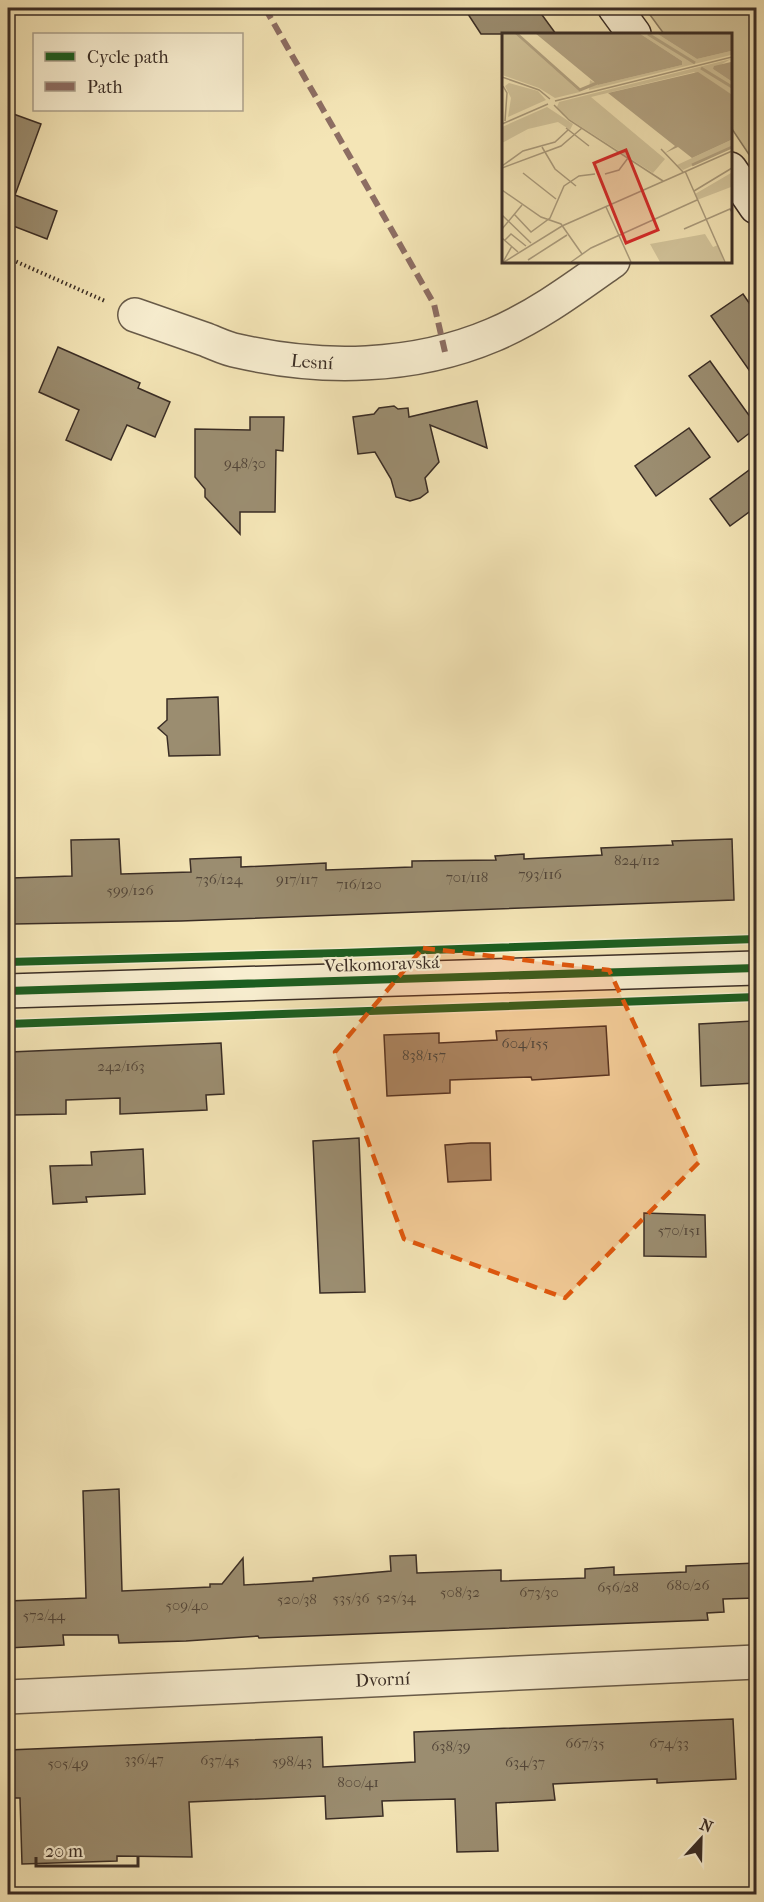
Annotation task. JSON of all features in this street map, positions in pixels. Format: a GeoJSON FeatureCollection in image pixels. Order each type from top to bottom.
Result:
{"type":"FeatureCollection","features":[{"type":"Feature","properties":{"kind":"street"},"geometry":{"type":"LineString","coordinates":[[615,8],[633,33]]}},
{"type":"Feature","properties":{"kind":"street"},"geometry":{"type":"LineString","coordinates":[[731,174],[756,207]]}},
{"type":"Feature","properties":{"kind":"street","name":"Lesní"},"geometry":{"type":"LineString","coordinates":[[135,315],[235,351],[284,360],[331,364],[393,361],[445,352],[494,335],[562,297],[612,262]]}},
{"type":"Feature","properties":{"kind":"street","name":"Velkomoravská"},"geometry":{"type":"LineString","coordinates":[[8,991],[756,968]]}},
{"type":"Feature","properties":{"kind":"street","name":"Dvorní"},"geometry":{"type":"LineString","coordinates":[[8,1697],[756,1662]]}},
{"type":"Feature","properties":{"kind":"path"},"geometry":{"type":"LineString","coordinates":[[8,258],[135,315]]}},
{"type":"Feature","properties":{"kind":"highlighted area"},"geometry":{"type":"Polygon","coordinates":[[[423,948],[609,970],[699,1162],[565,1298],[404,1239],[335,1052],[423,948]]]}},
{"type":"Feature","properties":{"kind":"shaded area"},"geometry":{"type":"Polygon","coordinates":[[[645,8],[756,8],[756,165],[731,128],[731,33],[663,33],[645,8]]]}},
{"type":"Feature","properties":{"kind":"building"},"geometry":{"type":"Polygon","coordinates":[[[464,8],[537,8],[555,33],[502,33],[481,34],[464,8]]]}},
{"type":"Feature","properties":{"kind":"building"},"geometry":{"type":"Polygon","coordinates":[[[8,112],[41,124],[15,195],[57,211],[47,239],[8,224],[8,112]]]}},
{"type":"Feature","properties":{"kind":"building"},"geometry":{"type":"Polygon","coordinates":[[[743,294],[756,313],[756,380],[711,316],[743,294]]]}},
{"type":"Feature","properties":{"kind":"building"},"geometry":{"type":"Polygon","coordinates":[[[58,347],[140,383],[138,388],[170,402],[155,437],[127,425],[111,460],[66,440],[79,410],[39,392],[58,347]]]}},
{"type":"Feature","properties":{"kind":"building"},"geometry":{"type":"Polygon","coordinates":[[[710,361],[756,425],[756,428],[738,442],[689,376],[710,361]]]}},
{"type":"Feature","properties":{"kind":"building"},"geometry":{"type":"Polygon","coordinates":[[[477,401],[487,448],[430,425],[439,462],[425,478],[428,492],[420,498],[410,501],[396,497],[391,479],[375,452],[358,454],[353,417],[374,414],[379,408],[394,406],[398,409],[408,408],[409,417],[477,401]]]}},
{"type":"Feature","properties":{"kind":"building"},"geometry":{"type":"Polygon","coordinates":[[[250,417],[284,417],[283,451],[276,450],[275,512],[240,512],[240,534],[205,497],[205,489],[195,477],[195,429],[250,430],[250,417]]]}},
{"type":"Feature","properties":{"kind":"building"},"geometry":{"type":"Polygon","coordinates":[[[689,428],[710,457],[656,496],[635,466],[689,428]]]}},
{"type":"Feature","properties":{"kind":"building"},"geometry":{"type":"Polygon","coordinates":[[[756,465],[756,507],[730,526],[710,499],[756,465]]]}},
{"type":"Feature","properties":{"kind":"building"},"geometry":{"type":"Polygon","coordinates":[[[218,697],[220,755],[169,756],[167,736],[158,728],[167,720],[167,699],[218,697]]]}},
{"type":"Feature","properties":{"kind":"building"},"geometry":{"type":"Polygon","coordinates":[[[119,839],[121,874],[191,872],[190,859],[241,857],[241,867],[326,863],[326,870],[412,867],[412,861],[496,860],[495,856],[524,854],[524,859],[602,855],[601,848],[673,845],[672,841],[732,839],[734,900],[181,921],[14,924],[12,878],[72,876],[71,840],[119,839]]]}},
{"type":"Feature","properties":{"kind":"building"},"geometry":{"type":"Polygon","coordinates":[[[753,1021],[756,1083],[701,1086],[699,1024],[753,1021]]]}},
{"type":"Feature","properties":{"kind":"building"},"geometry":{"type":"Polygon","coordinates":[[[606,1026],[609,1075],[532,1080],[531,1077],[450,1080],[450,1093],[387,1096],[384,1035],[439,1033],[439,1043],[497,1040],[496,1031],[606,1026]]]}},
{"type":"Feature","properties":{"kind":"building"},"geometry":{"type":"Polygon","coordinates":[[[221,1043],[224,1094],[206,1095],[207,1110],[120,1114],[120,1098],[66,1100],[66,1114],[13,1115],[10,1052],[221,1043]]]}},
{"type":"Feature","properties":{"kind":"building"},"geometry":{"type":"Polygon","coordinates":[[[359,1138],[365,1292],[320,1293],[313,1141],[359,1138]]]}},
{"type":"Feature","properties":{"kind":"building"},"geometry":{"type":"Polygon","coordinates":[[[490,1143],[491,1180],[448,1182],[445,1145],[490,1143]]]}},
{"type":"Feature","properties":{"kind":"building"},"geometry":{"type":"Polygon","coordinates":[[[143,1149],[145,1194],[86,1197],[87,1202],[53,1204],[50,1166],[92,1165],[91,1152],[143,1149]]]}},
{"type":"Feature","properties":{"kind":"building"},"geometry":{"type":"Polygon","coordinates":[[[644,1213],[705,1215],[706,1257],[644,1256],[644,1213]]]}},
{"type":"Feature","properties":{"kind":"building"},"geometry":{"type":"Polygon","coordinates":[[[119,1489],[122,1591],[210,1587],[210,1584],[222,1584],[243,1558],[244,1585],[313,1581],[313,1578],[391,1571],[390,1556],[416,1555],[417,1573],[501,1570],[501,1581],[585,1578],[585,1569],[614,1567],[614,1575],[686,1572],[686,1566],[756,1563],[756,1598],[723,1599],[724,1612],[707,1613],[708,1620],[119,1643],[118,1635],[63,1635],[64,1645],[8,1648],[8,1601],[86,1598],[83,1491],[119,1489]]]}},
{"type":"Feature","properties":{"kind":"building"},"geometry":{"type":"Polygon","coordinates":[[[733,1719],[736,1779],[657,1783],[657,1779],[553,1784],[555,1800],[496,1803],[498,1851],[457,1852],[455,1799],[382,1801],[383,1816],[326,1819],[325,1796],[189,1802],[192,1857],[117,1856],[117,1861],[22,1864],[20,1798],[8,1798],[8,1750],[322,1737],[323,1767],[415,1762],[414,1732],[733,1719]]]}},
{"type":"Feature","properties":{"kind":"marked path"},"geometry":{"type":"LineString","coordinates":[[265,8],[434,304],[445,352]]}},
{"type":"Feature","properties":{"kind":"cycle path"},"geometry":{"type":"LineString","coordinates":[[8,962],[756,939]]}},
{"type":"Feature","properties":{"kind":"cycle path"},"geometry":{"type":"LineString","coordinates":[[8,991],[756,968]]}},
{"type":"Feature","properties":{"kind":"cycle path"},"geometry":{"type":"LineString","coordinates":[[8,1024],[756,997]]}}]}
